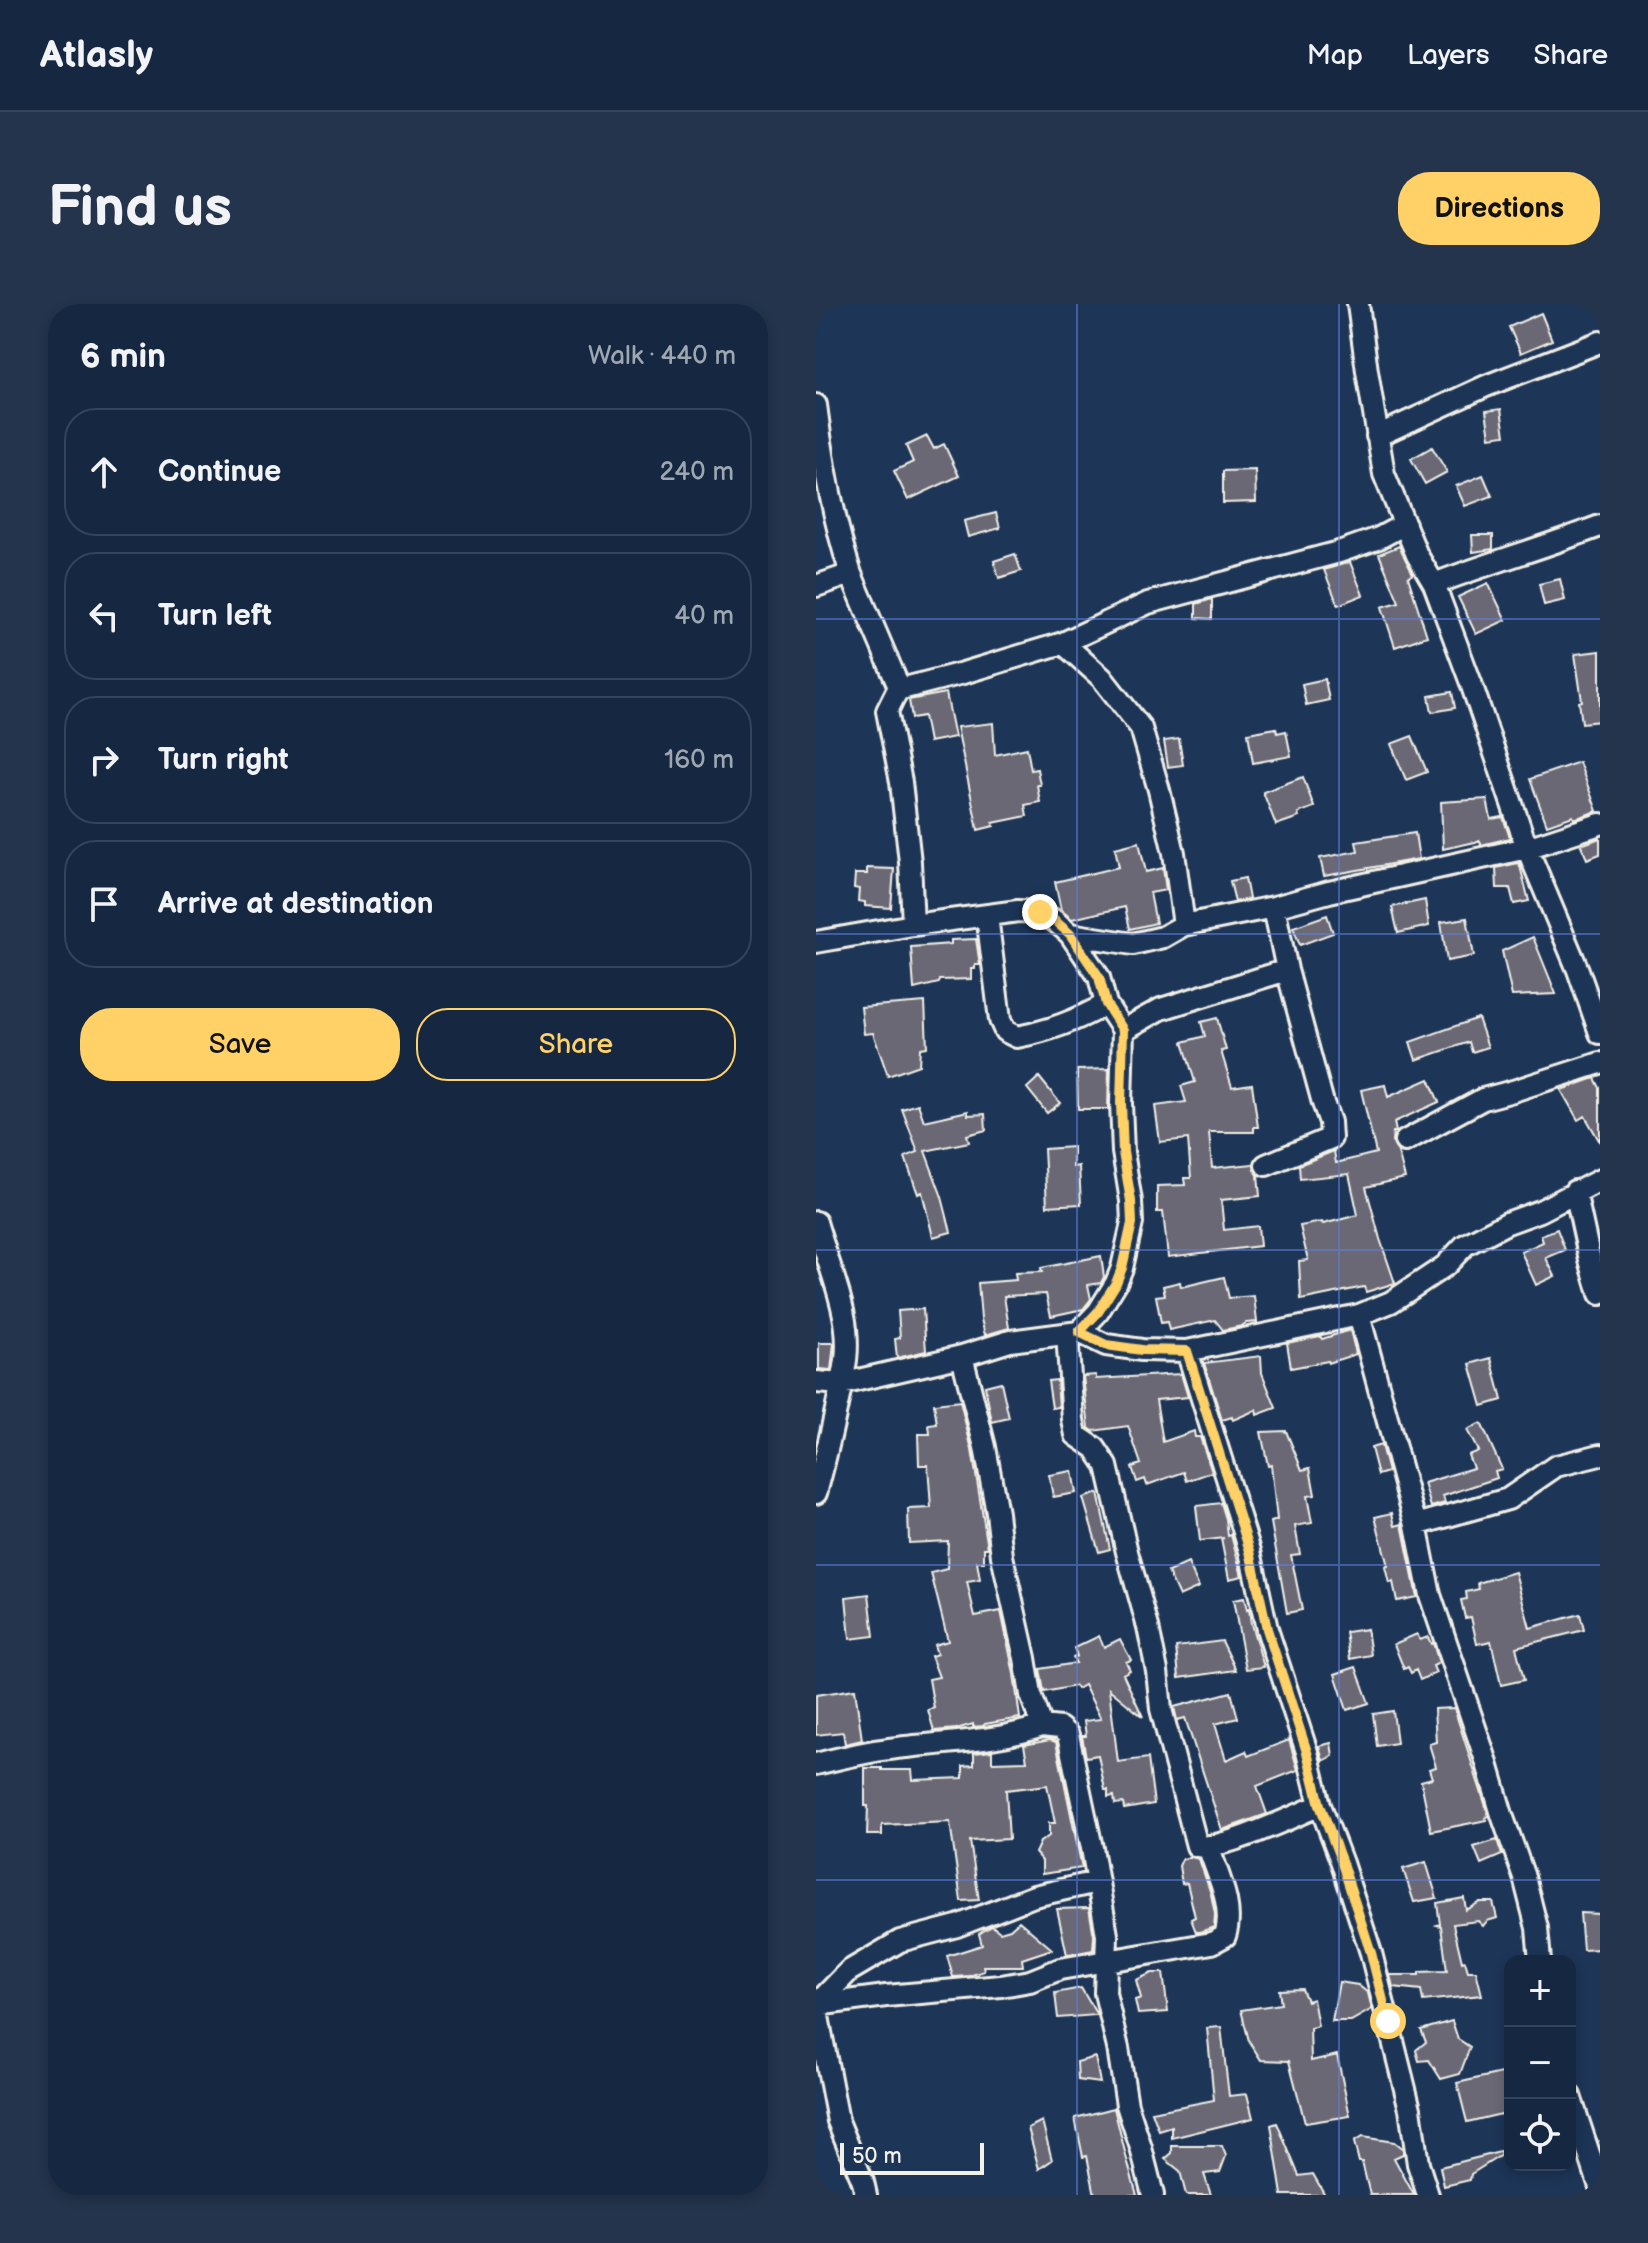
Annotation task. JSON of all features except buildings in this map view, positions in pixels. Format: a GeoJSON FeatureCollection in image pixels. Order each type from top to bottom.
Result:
{"type":"FeatureCollection","features":[{"type":"Feature","properties":{"kind":"street"},"geometry":{"type":"LineString","coordinates":[[1358,304],[1384,474],[1417,555],[1434,584],[1527,848],[1578,970],[1600,1033]]}},
{"type":"Feature","properties":{"kind":"street"},"geometry":{"type":"LineString","coordinates":[[1377,436],[1486,386],[1600,342]]}},
{"type":"Feature","properties":{"kind":"street"},"geometry":{"type":"LineString","coordinates":[[816,405],[840,542],[899,687],[887,711],[901,782],[913,925]]}},
{"type":"Feature","properties":{"kind":"street"},"geometry":{"type":"LineString","coordinates":[[899,687],[963,673],[1063,643],[1148,603],[1339,552],[1379,538],[1405,524]]}},
{"type":"Feature","properties":{"kind":"street"},"geometry":{"type":"LineString","coordinates":[[1434,584],[1600,526]]}},
{"type":"Feature","properties":{"kind":"street"},"geometry":{"type":"LineString","coordinates":[[816,586],[851,574]]}},
{"type":"Feature","properties":{"kind":"street"},"geometry":{"type":"LineString","coordinates":[[1063,643],[1102,678],[1141,728],[1174,853],[1184,925]]}},
{"type":"Feature","properties":{"kind":"street"},"geometry":{"type":"LineString","coordinates":[[1070,934],[1133,944],[1163,937],[1184,925],[1527,848],[1600,824]]}},
{"type":"Feature","properties":{"kind":"street"},"geometry":{"type":"LineString","coordinates":[[1266,1165],[1331,1138],[1330,1122],[1287,970],[1274,907]]}},
{"type":"Feature","properties":{"kind":"street"},"geometry":{"type":"LineString","coordinates":[[816,942],[913,925],[1018,911],[1040,912],[1070,934],[1099,977],[1106,1004],[1123,1030],[1123,1140],[1132,1223],[1116,1283],[1098,1312],[1073,1333],[1073,1420],[1076,1435],[1095,1448],[1107,1466],[1148,1627],[1161,1709],[1197,1846],[1220,1844],[1320,1805]]}},
{"type":"Feature","properties":{"kind":"street"},"geometry":{"type":"LineString","coordinates":[[987,916],[1000,1020],[1005,1031],[1017,1037],[1042,1032],[1085,1016],[1106,1004]]}},
{"type":"Feature","properties":{"kind":"street"},"geometry":{"type":"LineString","coordinates":[[1123,1030],[1161,1009],[1287,970]]}},
{"type":"Feature","properties":{"kind":"street"},"geometry":{"type":"LineString","coordinates":[[1405,1141],[1483,1099],[1600,1063]]}},
{"type":"Feature","properties":{"kind":"street"},"geometry":{"type":"LineString","coordinates":[[816,1382],[841,1384],[962,1356],[1010,1341],[1073,1333],[1106,1345],[1187,1351],[1359,1315],[1391,1302],[1445,1266],[1465,1245],[1600,1180]]}},
{"type":"Feature","properties":{"kind":"street"},"geometry":{"type":"LineString","coordinates":[[1575,1191],[1600,1294]]}},
{"type":"Feature","properties":{"kind":"street"},"geometry":{"type":"LineString","coordinates":[[816,1222],[846,1327],[846,1370],[816,1493]]}},
{"type":"Feature","properties":{"kind":"street"},"geometry":{"type":"LineString","coordinates":[[1359,1315],[1416,1525],[1430,1595],[1524,1877],[1537,1928],[1539,1955]]}},
{"type":"Feature","properties":{"kind":"street"},"geometry":{"type":"LineString","coordinates":[[1187,1351],[1250,1551],[1267,1629],[1307,1752],[1320,1805],[1371,1953],[1410,2109],[1418,2164],[1428,2195]]}},
{"type":"Feature","properties":{"kind":"street"},"geometry":{"type":"LineString","coordinates":[[962,1356],[985,1447],[1002,1556],[1031,1695],[1042,1726]]}},
{"type":"Feature","properties":{"kind":"street"},"geometry":{"type":"LineString","coordinates":[[1416,1525],[1508,1499],[1556,1466],[1600,1455]]}},
{"type":"Feature","properties":{"kind":"street"},"geometry":{"type":"LineString","coordinates":[[816,1764],[888,1749],[1026,1732],[1042,1726],[1060,1728],[1068,1735],[1107,1935],[1105,1993],[1127,2105],[1153,2195]]}},
{"type":"Feature","properties":{"kind":"street"},"geometry":{"type":"LineString","coordinates":[[1097,1882],[1034,1896],[957,1926],[900,1941],[849,1971],[816,2005],[1001,1986],[1030,1981],[1060,1969],[1212,1943],[1225,1936],[1229,1911],[1208,1846]]}},
{"type":"Feature","properties":{"kind":"street"},"geometry":{"type":"LineString","coordinates":[[816,2006],[838,2121],[866,2195]]}},
{"type":"Feature","properties":{"kind":"street"},"geometry":{"type":"LineString","coordinates":[[1571,2099],[1600,2187]]}},
{"type":"Feature","properties":{"kind":"route"},"geometry":{"type":"LineString","coordinates":[[1040,912],[1070,934],[1099,977],[1106,1004],[1123,1030],[1123,1152],[1132,1223],[1116,1283],[1098,1312],[1079,1332],[1106,1345],[1187,1351],[1250,1551],[1267,1629],[1307,1752],[1320,1805],[1371,1953],[1388,2021]]}}]}
